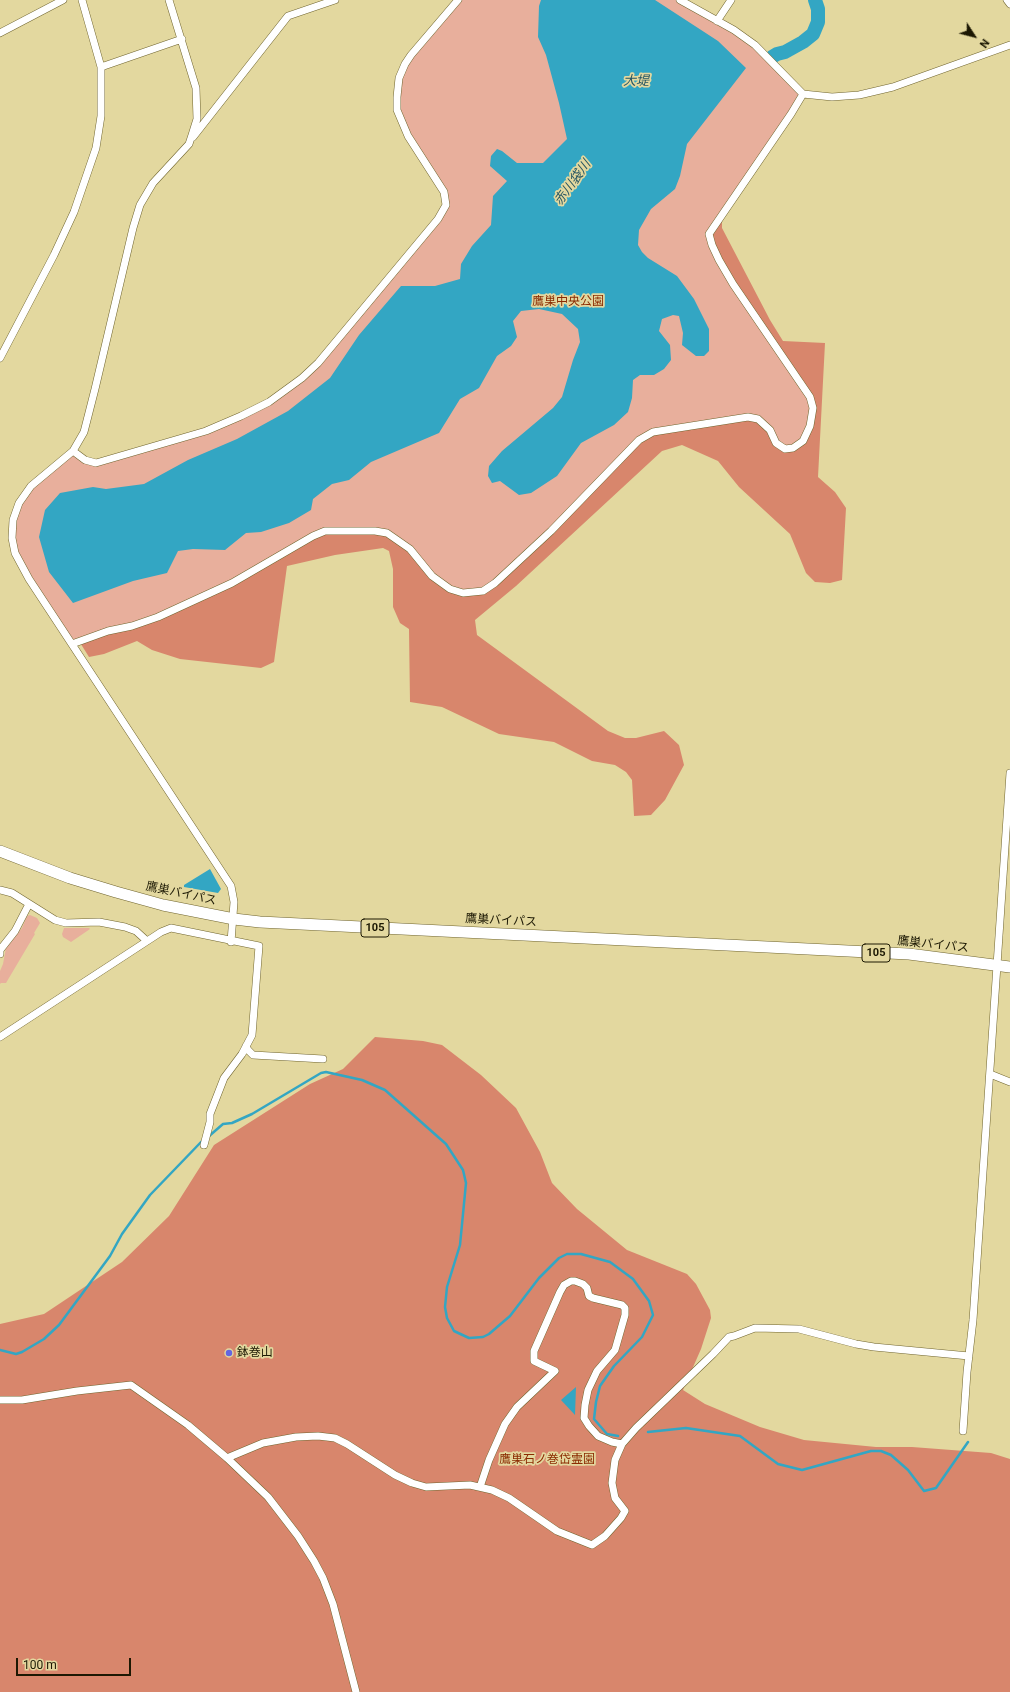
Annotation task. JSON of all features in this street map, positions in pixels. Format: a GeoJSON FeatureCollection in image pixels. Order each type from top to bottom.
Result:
{"type":"FeatureCollection","features":[{"type":"Feature","properties":{"kind":"highway","name":"鷹巣バイパス"},"geometry":{"type":"LineString","coordinates":[[0,851],[70,878],[116,892],[162,905],[234,919],[288,924],[909,954],[1010,967]]}},
{"type":"Feature","properties":{"kind":"street"},"geometry":{"type":"LineString","coordinates":[[0,33],[63,0]]}},
{"type":"Feature","properties":{"kind":"street"},"geometry":{"type":"LineString","coordinates":[[0,358],[54,255],[74,212],[96,148],[101,116],[101,67],[82,0]]}},
{"type":"Feature","properties":{"kind":"street"},"geometry":{"type":"LineString","coordinates":[[169,0],[196,88],[197,119],[188,144]]}},
{"type":"Feature","properties":{"kind":"street"},"geometry":{"type":"LineString","coordinates":[[231,942],[234,919],[234,902],[231,886],[19,562],[15,553],[12,538],[13,520],[19,503],[31,486],[73,451],[84,432],[133,228],[140,206],[153,183],[188,144],[288,16],[312,3],[335,0]]}},
{"type":"Feature","properties":{"kind":"street"},"geometry":{"type":"LineString","coordinates":[[73,451],[85,460],[96,462],[206,431],[269,402],[302,378],[318,363],[438,219],[446,205],[444,192],[408,136],[397,110],[397,97],[399,78],[405,64],[458,0]]}},
{"type":"Feature","properties":{"kind":"street"},"geometry":{"type":"LineString","coordinates":[[680,0],[734,30],[755,46],[803,94],[832,97],[865,94],[893,87],[1010,45]]}},
{"type":"Feature","properties":{"kind":"street"},"geometry":{"type":"LineString","coordinates":[[717,21],[731,0]]}},
{"type":"Feature","properties":{"kind":"street"},"geometry":{"type":"LineString","coordinates":[[1006,0],[1010,4]]}},
{"type":"Feature","properties":{"kind":"street"},"geometry":{"type":"LineString","coordinates":[[101,67],[182,39]]}},
{"type":"Feature","properties":{"kind":"street"},"geometry":{"type":"LineString","coordinates":[[72,644],[108,631],[132,626],[158,617],[232,583],[313,536],[325,531],[375,531],[387,533],[410,549],[432,576],[450,589],[463,593],[483,590],[495,584],[546,536],[639,440],[653,432],[748,417],[758,419],[770,430],[776,443],[785,449],[793,448],[803,441],[810,426],[813,408],[810,397],[733,284],[719,260],[709,234],[803,94]]}},
{"type":"Feature","properties":{"kind":"street"},"geometry":{"type":"LineString","coordinates":[[963,1431],[973,1320],[997,965],[1008,841],[1010,773]]}},
{"type":"Feature","properties":{"kind":"street"},"geometry":{"type":"LineString","coordinates":[[0,890],[12,893],[55,920],[66,923],[99,922],[125,927],[136,931],[147,941]]}},
{"type":"Feature","properties":{"kind":"street"},"geometry":{"type":"LineString","coordinates":[[0,954],[0,950],[15,931],[29,904]]}},
{"type":"Feature","properties":{"kind":"street"},"geometry":{"type":"LineString","coordinates":[[0,1037],[161,932],[171,928],[231,942],[258,946],[252,1035],[224,1078],[210,1114],[208,1131],[204,1145]]}},
{"type":"Feature","properties":{"kind":"street"},"geometry":{"type":"LineString","coordinates":[[246,1046],[253,1055],[323,1059]]}},
{"type":"Feature","properties":{"kind":"street"},"geometry":{"type":"LineString","coordinates":[[990,1074],[1010,1082]]}},
{"type":"Feature","properties":{"kind":"street"},"geometry":{"type":"LineString","coordinates":[[480,1487],[489,1460],[505,1424],[517,1407],[555,1371],[534,1361],[534,1351],[560,1292],[564,1285],[571,1281],[583,1284],[587,1288],[589,1296],[593,1298],[622,1305],[625,1308],[625,1315],[615,1350],[597,1372],[588,1390],[584,1405],[584,1418],[598,1436],[612,1442],[622,1444]]}},
{"type":"Feature","properties":{"kind":"street"},"geometry":{"type":"LineString","coordinates":[[227,1458],[263,1443],[296,1437],[318,1436],[334,1438],[347,1444],[395,1475],[412,1483],[426,1487],[470,1485],[492,1490],[509,1498],[557,1531],[592,1545],[605,1536],[621,1518],[625,1511],[615,1498],[612,1483],[615,1460],[622,1444],[636,1428],[729,1337],[754,1328],[799,1329],[868,1346],[969,1356]]}},
{"type":"Feature","properties":{"kind":"street"},"geometry":{"type":"LineString","coordinates":[[0,1400],[22,1400],[77,1391],[131,1385],[188,1425],[227,1458],[268,1497],[298,1536],[317,1566],[333,1604],[356,1692]]}},
{"type":"Feature","properties":{"kind":"green space","name":"鷹巣中央公園"},"geometry":{"type":"Polygon","coordinates":[[[458,0],[680,0],[755,45],[803,94],[709,234],[813,408],[803,441],[793,448],[653,432],[551,531],[483,591],[450,589],[387,533],[231,583],[158,617],[72,644],[29,579],[12,538],[19,503],[31,486],[73,451],[96,462],[241,416],[302,378],[446,205],[444,192],[401,119],[397,97],[405,64],[458,0]]]}},
{"type":"Feature","properties":{"kind":"green space"},"geometry":{"type":"Polygon","coordinates":[[[722,214],[722,228],[770,320],[783,341],[825,343],[818,477],[835,492],[846,508],[842,580],[830,583],[815,582],[806,573],[790,534],[739,487],[718,461],[682,445],[662,451],[516,586],[475,620],[477,635],[608,731],[625,738],[636,738],[664,731],[679,745],[684,765],[665,800],[651,815],[634,816],[632,780],[626,772],[615,765],[592,761],[554,742],[499,734],[442,707],[410,702],[409,629],[400,623],[393,607],[393,569],[389,551],[383,548],[335,555],[287,566],[274,662],[261,668],[180,659],[152,650],[137,641],[104,654],[89,657],[79,641],[132,626],[213,592],[325,531],[375,531],[400,541],[432,576],[450,589],[483,591],[495,583],[592,487],[653,432],[758,419],[785,449],[803,441],[813,408],[733,284],[709,234],[722,214]]]}},
{"type":"Feature","properties":{"kind":"green space"},"geometry":{"type":"Polygon","coordinates":[[[30,915],[37,918],[40,923],[6,983],[0,984],[0,971],[6,948],[22,928],[27,916],[30,915]]]}},
{"type":"Feature","properties":{"kind":"green space"},"geometry":{"type":"Polygon","coordinates":[[[64,928],[90,929],[71,942],[63,937],[62,934],[64,928]]]}},
{"type":"Feature","properties":{"kind":"green space","name":"鷹巣石ノ巻岱霊園"},"geometry":{"type":"Polygon","coordinates":[[[375,1037],[423,1041],[442,1045],[481,1075],[516,1108],[540,1152],[552,1183],[577,1209],[627,1250],[687,1274],[696,1284],[710,1310],[711,1318],[701,1349],[683,1390],[705,1404],[760,1427],[804,1440],[876,1447],[912,1447],[991,1453],[1010,1459],[1010,1692],[0,1692],[0,1324],[44,1314],[122,1262],[169,1216],[214,1145],[310,1084],[343,1069],[375,1037]]]}},
{"type":"Feature","properties":{"kind":"water","name":"大堤"},"geometry":{"type":"Polygon","coordinates":[[[541,0],[655,0],[718,41],[746,68],[687,144],[680,176],[675,189],[651,209],[639,230],[638,245],[642,252],[648,258],[677,276],[694,299],[709,329],[709,351],[704,356],[696,356],[682,345],[683,333],[679,316],[673,315],[662,319],[659,331],[670,345],[671,360],[664,369],[654,375],[640,375],[633,380],[632,398],[628,412],[614,425],[581,443],[557,476],[531,493],[519,495],[500,481],[492,483],[488,476],[489,466],[502,451],[553,408],[562,397],[580,342],[578,329],[562,314],[539,309],[521,311],[513,321],[517,337],[511,346],[497,356],[479,388],[460,399],[439,433],[371,462],[349,480],[332,484],[313,499],[311,510],[289,523],[261,532],[246,533],[225,550],[193,549],[178,551],[167,573],[133,581],[73,603],[49,572],[39,537],[45,510],[60,493],[93,487],[106,489],[144,484],[188,460],[237,439],[288,411],[330,378],[359,335],[401,286],[435,286],[460,279],[461,264],[472,246],[491,225],[493,196],[507,181],[490,166],[491,156],[497,149],[502,151],[517,163],[543,163],[567,139],[546,55],[538,37],[539,6],[541,0]]]}},
{"type":"Feature","properties":{"kind":"water"},"geometry":{"type":"Polygon","coordinates":[[[210,869],[221,889],[218,893],[184,887],[184,885],[210,869]]]}},
{"type":"Feature","properties":{"kind":"water"},"geometry":{"type":"Polygon","coordinates":[[[576,1387],[575,1415],[561,1400],[576,1387]]]}},
{"type":"Feature","properties":{"kind":"waterway","name":"赤川袋川"},"geometry":{"type":"LineString","coordinates":[[772,57],[803,42],[813,34],[818,22],[818,9],[815,0]]}},
{"type":"Feature","properties":{"kind":"waterway"},"geometry":{"type":"LineString","coordinates":[[208,1137],[223,1124],[232,1123],[252,1114],[321,1073],[326,1072],[362,1080],[385,1090],[446,1144],[463,1170],[466,1183],[460,1245],[447,1287],[445,1307],[447,1318],[454,1331],[469,1338],[483,1337],[489,1334],[510,1316],[539,1278],[559,1258],[567,1254],[581,1254],[610,1262],[633,1279],[649,1301],[653,1315],[642,1337],[614,1366],[600,1386],[596,1402],[594,1419],[607,1434],[618,1436]]}},
{"type":"Feature","properties":{"kind":"waterway"},"geometry":{"type":"LineString","coordinates":[[0,1350],[16,1354],[22,1352],[44,1339],[59,1325],[110,1256],[122,1234],[150,1195],[202,1141]]}},
{"type":"Feature","properties":{"kind":"waterway"},"geometry":{"type":"LineString","coordinates":[[648,1432],[686,1428],[740,1436],[778,1464],[802,1470],[871,1451],[881,1451],[891,1455],[908,1470],[924,1491],[936,1488],[968,1442]]}},
{"type":"Feature","properties":{"kind":"place","name":"鉢巻山"},"geometry":{"type":"Point","coordinates":[229,1353]}}]}
